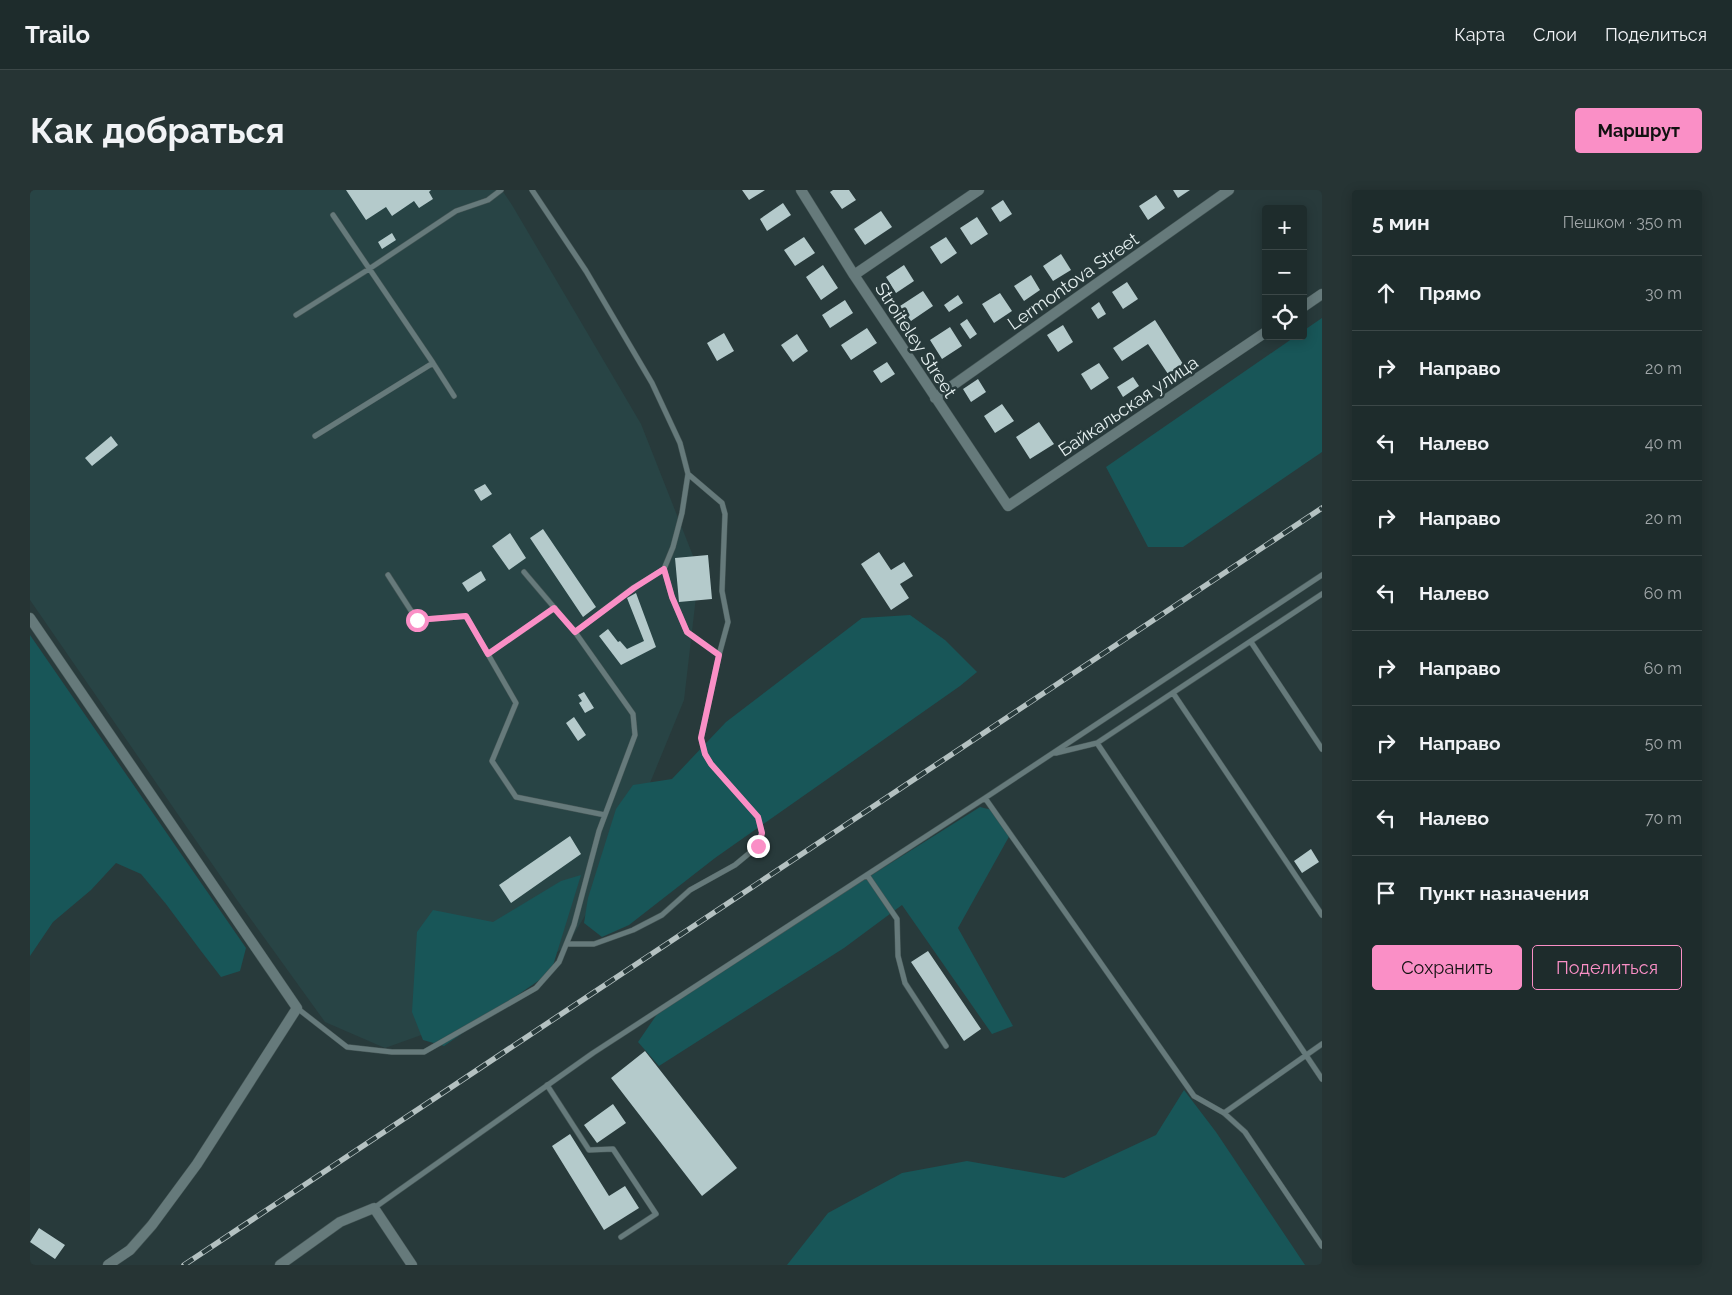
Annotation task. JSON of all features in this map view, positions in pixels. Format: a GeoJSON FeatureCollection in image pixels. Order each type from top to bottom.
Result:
{"type":"FeatureCollection","features":[{"type":"Feature","properties":{"kind":"street","name":"Stroiteley Street"},"geometry":{"type":"LineString","coordinates":[[801,190],[854,275],[1008,506]]}},
{"type":"Feature","properties":{"kind":"street"},"geometry":{"type":"LineString","coordinates":[[854,275],[979,190]]}},
{"type":"Feature","properties":{"kind":"street","name":"Lermontova Street"},"geometry":{"type":"LineString","coordinates":[[935,398],[1229,190]]}},
{"type":"Feature","properties":{"kind":"street"},"geometry":{"type":"LineString","coordinates":[[1307,304],[1322,294]]}},
{"type":"Feature","properties":{"kind":"street","name":"Байкальская улица"},"geometry":{"type":"LineString","coordinates":[[1008,506],[1262,335]]}},
{"type":"Feature","properties":{"kind":"street"},"geometry":{"type":"LineString","coordinates":[[30,618],[297,1008],[198,1164],[152,1225],[130,1250],[108,1265]]}},
{"type":"Feature","properties":{"kind":"street"},"geometry":{"type":"LineString","coordinates":[[280,1265],[340,1222],[374,1208],[412,1265]]}},
{"type":"Feature","properties":{"kind":"lane"},"geometry":{"type":"LineString","coordinates":[[296,315],[456,211],[488,200],[501,190]]}},
{"type":"Feature","properties":{"kind":"lane"},"geometry":{"type":"LineString","coordinates":[[532,190],[586,272],[652,383],[680,443],[688,474],[682,513],[673,547],[664,569],[634,588],[575,632]]}},
{"type":"Feature","properties":{"kind":"lane"},"geometry":{"type":"LineString","coordinates":[[333,215],[454,396]]}},
{"type":"Feature","properties":{"kind":"lane"},"geometry":{"type":"LineString","coordinates":[[315,436],[433,364]]}},
{"type":"Feature","properties":{"kind":"lane"},"geometry":{"type":"LineString","coordinates":[[567,944],[594,944],[633,930],[662,914],[690,890],[735,865],[758,846],[762,833],[758,817],[711,764],[705,754],[701,738],[728,622],[722,591],[725,514],[722,503],[688,474]]}},
{"type":"Feature","properties":{"kind":"lane"},"geometry":{"type":"LineString","coordinates":[[664,569],[672,597],[687,632],[719,655]]}},
{"type":"Feature","properties":{"kind":"lane"},"geometry":{"type":"LineString","coordinates":[[297,1008],[347,1047],[392,1052],[424,1052],[536,988],[560,962],[574,925],[599,831],[635,735],[633,714],[575,632],[524,572]]}},
{"type":"Feature","properties":{"kind":"lane"},"geometry":{"type":"LineString","coordinates":[[388,575],[417,620],[466,616],[488,654],[516,703],[492,761],[516,797],[605,815]]}},
{"type":"Feature","properties":{"kind":"lane"},"geometry":{"type":"LineString","coordinates":[[374,1208],[547,1085],[662,1007],[985,798],[1322,575]]}},
{"type":"Feature","properties":{"kind":"lane"},"geometry":{"type":"LineString","coordinates":[[1052,754],[1097,743],[1322,594]]}},
{"type":"Feature","properties":{"kind":"lane"},"geometry":{"type":"LineString","coordinates":[[488,654],[554,608]]}},
{"type":"Feature","properties":{"kind":"lane"},"geometry":{"type":"LineString","coordinates":[[1251,642],[1322,749]]}},
{"type":"Feature","properties":{"kind":"lane"},"geometry":{"type":"LineString","coordinates":[[1173,693],[1322,915]]}},
{"type":"Feature","properties":{"kind":"lane"},"geometry":{"type":"LineString","coordinates":[[1097,743],[1322,1079]]}},
{"type":"Feature","properties":{"kind":"lane"},"geometry":{"type":"LineString","coordinates":[[985,798],[1194,1096],[1224,1113],[1245,1132],[1322,1246]]}},
{"type":"Feature","properties":{"kind":"lane"},"geometry":{"type":"LineString","coordinates":[[867,875],[897,919],[898,956],[905,983],[946,1046]]}},
{"type":"Feature","properties":{"kind":"lane"},"geometry":{"type":"LineString","coordinates":[[1224,1113],[1322,1044]]}},
{"type":"Feature","properties":{"kind":"lane"},"geometry":{"type":"LineString","coordinates":[[547,1085],[589,1150],[612,1149],[656,1214],[621,1237]]}},
{"type":"Feature","properties":{"kind":"shaded area"},"geometry":{"type":"Polygon","coordinates":[[[30,190],[502,190],[641,424],[699,571],[684,700],[618,861],[568,944],[466,1019],[385,1048],[325,1022],[237,900],[30,600],[30,190]]]}},
{"type":"Feature","properties":{"kind":"shaded area"},"geometry":{"type":"Polygon","coordinates":[[[1322,318],[1322,452],[1183,547],[1148,547],[1106,467],[1290,340],[1307,340],[1307,328],[1322,318]]]}},
{"type":"Feature","properties":{"kind":"shaded area"},"geometry":{"type":"Polygon","coordinates":[[[910,615],[945,640],[977,672],[960,686],[715,858],[629,925],[602,937],[584,923],[588,898],[616,809],[633,785],[672,779],[726,722],[862,618],[910,615]]]}},
{"type":"Feature","properties":{"kind":"shaded area"},"geometry":{"type":"Polygon","coordinates":[[[30,635],[246,948],[240,971],[221,977],[141,874],[116,863],[91,890],[53,922],[30,956],[30,635]]]}},
{"type":"Feature","properties":{"kind":"shaded area"},"geometry":{"type":"Polygon","coordinates":[[[980,807],[996,811],[1011,833],[958,928],[1013,1026],[992,1034],[902,905],[844,948],[659,1066],[638,1042],[662,1007],[980,807]]]}},
{"type":"Feature","properties":{"kind":"shaded area"},"geometry":{"type":"Polygon","coordinates":[[[581,875],[551,972],[444,1046],[423,1040],[412,1012],[417,932],[433,910],[493,922],[561,881],[581,875]]]}},
{"type":"Feature","properties":{"kind":"shaded area"},"geometry":{"type":"Polygon","coordinates":[[[1184,1090],[1216,1132],[1305,1265],[787,1265],[828,1213],[902,1173],[967,1161],[1064,1178],[1156,1135],[1184,1090]]]}},
{"type":"Feature","properties":{"kind":"building"},"geometry":{"type":"Polygon","coordinates":[[[346,190],[431,190],[429,192],[433,199],[419,208],[414,201],[392,216],[386,207],[366,220],[346,190]]]}},
{"type":"Feature","properties":{"kind":"building"},"geometry":{"type":"Polygon","coordinates":[[[742,190],[765,190],[749,200],[742,190]]]}},
{"type":"Feature","properties":{"kind":"building"},"geometry":{"type":"Polygon","coordinates":[[[833,190],[849,190],[856,200],[842,209],[830,192],[833,190]]]}},
{"type":"Feature","properties":{"kind":"building"},"geometry":{"type":"Polygon","coordinates":[[[1173,190],[1190,190],[1178,198],[1173,190]]]}},
{"type":"Feature","properties":{"kind":"building"},"geometry":{"type":"Polygon","coordinates":[[[1156,195],[1165,208],[1148,220],[1139,206],[1156,195]]]}},
{"type":"Feature","properties":{"kind":"building"},"geometry":{"type":"Polygon","coordinates":[[[1003,200],[1012,214],[1000,222],[991,208],[1003,200]]]}},
{"type":"Feature","properties":{"kind":"building"},"geometry":{"type":"Polygon","coordinates":[[[783,203],[791,215],[767,231],[760,219],[783,203]]]}},
{"type":"Feature","properties":{"kind":"building"},"geometry":{"type":"Polygon","coordinates":[[[881,211],[892,227],[865,245],[854,229],[881,211]]]}},
{"type":"Feature","properties":{"kind":"building"},"geometry":{"type":"Polygon","coordinates":[[[977,217],[988,234],[971,245],[960,228],[977,217]]]}},
{"type":"Feature","properties":{"kind":"building"},"geometry":{"type":"Polygon","coordinates":[[[392,233],[396,240],[382,249],[378,242],[392,233]]]}},
{"type":"Feature","properties":{"kind":"building"},"geometry":{"type":"Polygon","coordinates":[[[804,237],[815,253],[795,266],[784,250],[804,237]]]}},
{"type":"Feature","properties":{"kind":"building"},"geometry":{"type":"Polygon","coordinates":[[[946,237],[957,253],[941,264],[930,247],[946,237]]]}},
{"type":"Feature","properties":{"kind":"building"},"geometry":{"type":"Polygon","coordinates":[[[1061,254],[1071,270],[1053,281],[1043,266],[1061,254]]]}},
{"type":"Feature","properties":{"kind":"building"},"geometry":{"type":"Polygon","coordinates":[[[823,265],[838,288],[821,300],[806,277],[823,265]]]}},
{"type":"Feature","properties":{"kind":"building"},"geometry":{"type":"Polygon","coordinates":[[[904,265],[914,281],[896,293],[886,277],[904,265]]]}},
{"type":"Feature","properties":{"kind":"building"},"geometry":{"type":"Polygon","coordinates":[[[1031,275],[1040,290],[1024,301],[1014,286],[1031,275]]]}},
{"type":"Feature","properties":{"kind":"building"},"geometry":{"type":"Polygon","coordinates":[[[1127,282],[1138,299],[1123,309],[1112,292],[1127,282]]]}},
{"type":"Feature","properties":{"kind":"building"},"geometry":{"type":"Polygon","coordinates":[[[923,291],[933,306],[911,321],[900,306],[923,291]]]}},
{"type":"Feature","properties":{"kind":"building"},"geometry":{"type":"Polygon","coordinates":[[[1000,293],[1012,311],[994,323],[982,304],[1000,293]]]}},
{"type":"Feature","properties":{"kind":"building"},"geometry":{"type":"Polygon","coordinates":[[[958,295],[963,303],[949,312],[944,305],[958,295]]]}},
{"type":"Feature","properties":{"kind":"building"},"geometry":{"type":"Polygon","coordinates":[[[845,300],[853,313],[830,328],[822,315],[845,300]]]}},
{"type":"Feature","properties":{"kind":"building"},"geometry":{"type":"Polygon","coordinates":[[[1099,302],[1106,314],[1098,319],[1091,308],[1099,302]]]}},
{"type":"Feature","properties":{"kind":"building"},"geometry":{"type":"Polygon","coordinates":[[[967,319],[977,334],[970,339],[960,324],[967,319]]]}},
{"type":"Feature","properties":{"kind":"building"},"geometry":{"type":"Polygon","coordinates":[[[1155,320],[1183,364],[1168,374],[1148,344],[1122,361],[1113,348],[1155,320]]]}},
{"type":"Feature","properties":{"kind":"building"},"geometry":{"type":"Polygon","coordinates":[[[1063,325],[1073,342],[1058,352],[1047,335],[1063,325]]]}},
{"type":"Feature","properties":{"kind":"building"},"geometry":{"type":"Polygon","coordinates":[[[950,327],[962,346],[942,359],[930,340],[950,327]]]}},
{"type":"Feature","properties":{"kind":"building"},"geometry":{"type":"Polygon","coordinates":[[[867,328],[877,343],[851,360],[841,345],[867,328]]]}},
{"type":"Feature","properties":{"kind":"building"},"geometry":{"type":"Polygon","coordinates":[[[724,333],[734,351],[717,361],[707,343],[724,333]]]}},
{"type":"Feature","properties":{"kind":"building"},"geometry":{"type":"Polygon","coordinates":[[[797,334],[808,351],[793,362],[781,345],[797,334]]]}},
{"type":"Feature","properties":{"kind":"building"},"geometry":{"type":"Polygon","coordinates":[[[887,362],[895,374],[881,383],[873,371],[887,362]]]}},
{"type":"Feature","properties":{"kind":"building"},"geometry":{"type":"Polygon","coordinates":[[[1099,363],[1109,378],[1091,390],[1081,374],[1099,363]]]}},
{"type":"Feature","properties":{"kind":"building"},"geometry":{"type":"Polygon","coordinates":[[[1133,377],[1139,386],[1123,397],[1117,387],[1133,377]]]}},
{"type":"Feature","properties":{"kind":"building"},"geometry":{"type":"Polygon","coordinates":[[[978,379],[986,392],[971,402],[963,389],[978,379]]]}},
{"type":"Feature","properties":{"kind":"building"},"geometry":{"type":"Polygon","coordinates":[[[1002,404],[1014,421],[995,433],[984,416],[1002,404]]]}},
{"type":"Feature","properties":{"kind":"building"},"geometry":{"type":"Polygon","coordinates":[[[1039,422],[1054,444],[1030,459],[1016,437],[1039,422]]]}},
{"type":"Feature","properties":{"kind":"building"},"geometry":{"type":"Polygon","coordinates":[[[111,436],[118,445],[92,466],[85,458],[111,436]]]}},
{"type":"Feature","properties":{"kind":"building"},"geometry":{"type":"Polygon","coordinates":[[[485,484],[492,494],[481,501],[474,490],[485,484]]]}},
{"type":"Feature","properties":{"kind":"building"},"geometry":{"type":"Polygon","coordinates":[[[543,529],[596,607],[583,617],[530,538],[543,529]]]}},
{"type":"Feature","properties":{"kind":"building"},"geometry":{"type":"Polygon","coordinates":[[[510,533],[526,558],[509,570],[492,546],[510,533]]]}},
{"type":"Feature","properties":{"kind":"building"},"geometry":{"type":"Polygon","coordinates":[[[879,552],[891,570],[904,562],[913,576],[900,584],[909,598],[891,610],[861,564],[879,552]]]}},
{"type":"Feature","properties":{"kind":"building"},"geometry":{"type":"Polygon","coordinates":[[[708,555],[712,599],[679,602],[675,558],[708,555]]]}},
{"type":"Feature","properties":{"kind":"building"},"geometry":{"type":"Polygon","coordinates":[[[481,571],[486,580],[468,592],[462,583],[481,571]]]}},
{"type":"Feature","properties":{"kind":"building"},"geometry":{"type":"Polygon","coordinates":[[[636,593],[656,647],[621,665],[599,636],[608,629],[618,642],[620,641],[627,649],[644,641],[627,598],[636,593]]]}},
{"type":"Feature","properties":{"kind":"building"},"geometry":{"type":"Polygon","coordinates":[[[584,692],[594,708],[585,713],[579,703],[582,701],[578,695],[584,692]]]}},
{"type":"Feature","properties":{"kind":"building"},"geometry":{"type":"Polygon","coordinates":[[[574,717],[586,735],[578,741],[566,723],[574,717]]]}},
{"type":"Feature","properties":{"kind":"building"},"geometry":{"type":"Polygon","coordinates":[[[570,836],[581,854],[511,903],[499,885],[570,836]]]}},
{"type":"Feature","properties":{"kind":"building"},"geometry":{"type":"Polygon","coordinates":[[[1311,849],[1319,862],[1302,873],[1294,861],[1311,849]]]}},
{"type":"Feature","properties":{"kind":"building"},"geometry":{"type":"Polygon","coordinates":[[[928,951],[981,1029],[964,1041],[911,962],[928,951]]]}},
{"type":"Feature","properties":{"kind":"building"},"geometry":{"type":"Polygon","coordinates":[[[645,1051],[737,1168],[702,1196],[611,1078],[645,1051]]]}},
{"type":"Feature","properties":{"kind":"building"},"geometry":{"type":"Polygon","coordinates":[[[613,1104],[626,1123],[597,1143],[584,1125],[613,1104]]]}},
{"type":"Feature","properties":{"kind":"building"},"geometry":{"type":"Polygon","coordinates":[[[570,1134],[609,1196],[625,1186],[639,1208],[604,1230],[552,1146],[570,1134]]]}},
{"type":"Feature","properties":{"kind":"building"},"geometry":{"type":"Polygon","coordinates":[[[39,1228],[65,1245],[55,1259],[30,1242],[39,1228]]]}},
{"type":"Feature","properties":{"kind":"railway"},"geometry":{"type":"LineString","coordinates":[[184,1265],[1322,508]]}},
{"type":"Feature","properties":{"kind":"route"},"geometry":{"type":"LineString","coordinates":[[417,620],[466,616],[488,654],[554,608],[575,632],[634,588],[664,569],[672,597],[687,632],[719,655],[701,738],[705,754],[711,764],[758,817],[762,833],[758,846]]}}]}
